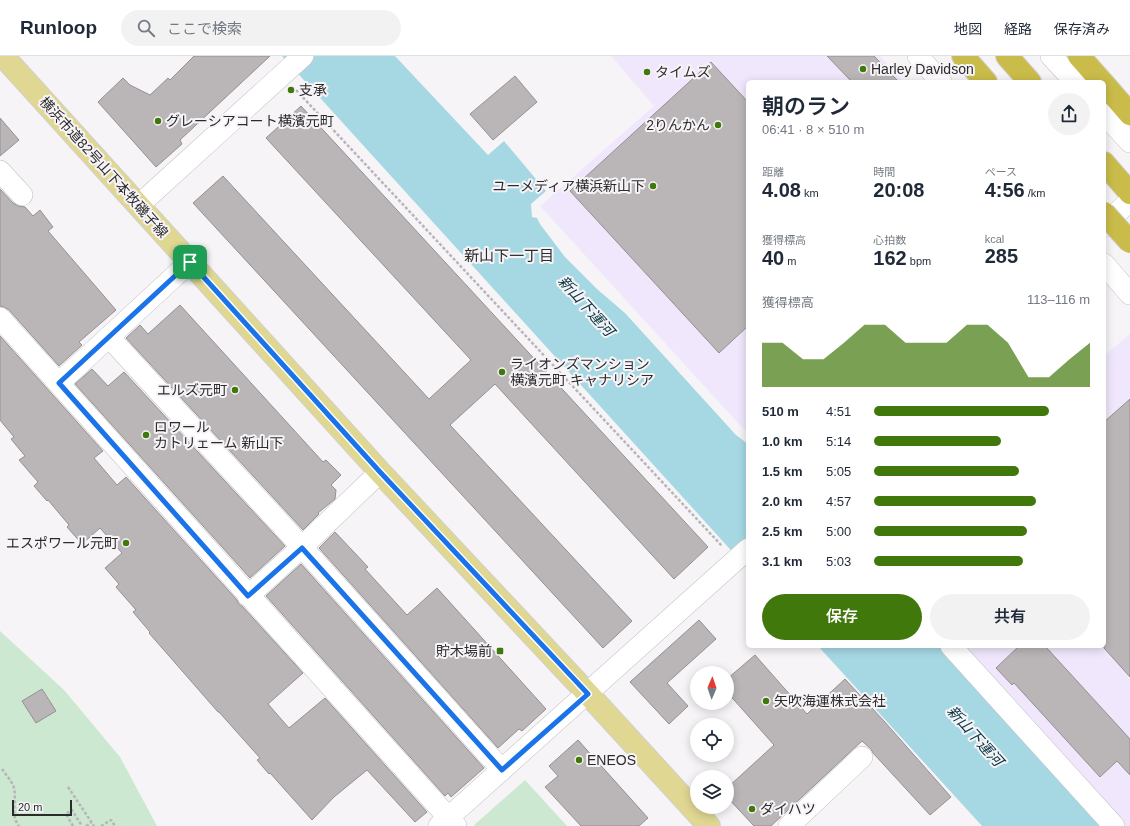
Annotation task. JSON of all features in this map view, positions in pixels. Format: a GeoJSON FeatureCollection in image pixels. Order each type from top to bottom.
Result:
{"type":"FeatureCollection","features":[{"type":"Feature","properties":{"kind":"highway"},"geometry":{"type":"LineString","coordinates":[[963,56],[984,80]]}},
{"type":"Feature","properties":{"kind":"highway"},"geometry":{"type":"LineString","coordinates":[[1007,56],[1028,80]]}},
{"type":"Feature","properties":{"kind":"highway"},"geometry":{"type":"LineString","coordinates":[[1079,56],[1100,80]]}},
{"type":"Feature","properties":{"kind":"highway"},"geometry":{"type":"LineString","coordinates":[[1106,86],[1130,114]]}},
{"type":"Feature","properties":{"kind":"highway"},"geometry":{"type":"LineString","coordinates":[[1106,166],[1130,193]]}},
{"type":"Feature","properties":{"kind":"highway"},"geometry":{"type":"LineString","coordinates":[[1106,215],[1130,242]]}},
{"type":"Feature","properties":{"kind":"main road","name":"横浜市道82号山下本牧磯子線"},"geometry":{"type":"LineString","coordinates":[[3,56],[380,472],[588,694],[709,826]]}},
{"type":"Feature","properties":{"kind":"street"},"geometry":{"type":"LineString","coordinates":[[139,205],[303,56]]}},
{"type":"Feature","properties":{"kind":"street"},"geometry":{"type":"LineString","coordinates":[[918,56],[939,80]]}},
{"type":"Feature","properties":{"kind":"street"},"geometry":{"type":"LineString","coordinates":[[1051,56],[1073,80]]}},
{"type":"Feature","properties":{"kind":"street"},"geometry":{"type":"LineString","coordinates":[[1106,116],[1130,142]]}},
{"type":"Feature","properties":{"kind":"street"},"geometry":{"type":"LineString","coordinates":[[0,171],[22,195]]}},
{"type":"Feature","properties":{"kind":"street"},"geometry":{"type":"LineString","coordinates":[[1106,224],[1130,200]]}},
{"type":"Feature","properties":{"kind":"street"},"geometry":{"type":"LineString","coordinates":[[59,383],[190,262]]}},
{"type":"Feature","properties":{"kind":"street"},"geometry":{"type":"LineString","coordinates":[[1106,266],[1130,294]]}},
{"type":"Feature","properties":{"kind":"street"},"geometry":{"type":"LineString","coordinates":[[0,318],[448,823],[502,770],[745,552]]}},
{"type":"Feature","properties":{"kind":"street"},"geometry":{"type":"LineString","coordinates":[[108,337],[302,548],[502,770]]}},
{"type":"Feature","properties":{"kind":"street"},"geometry":{"type":"LineString","coordinates":[[248,596],[302,548],[380,472]]}},
{"type":"Feature","properties":{"kind":"street"},"geometry":{"type":"LineString","coordinates":[[953,648],[1114,826]]}},
{"type":"Feature","properties":{"kind":"street"},"geometry":{"type":"LineString","coordinates":[[789,826],[862,757]]}},
{"type":"Feature","properties":{"kind":"path"},"geometry":{"type":"LineString","coordinates":[[298,91],[718,542]]}},
{"type":"Feature","properties":{"kind":"path"},"geometry":{"type":"LineString","coordinates":[[2,769],[14,789],[13,812],[16,823],[19,826]]}},
{"type":"Feature","properties":{"kind":"path"},"geometry":{"type":"LineString","coordinates":[[68,787],[94,826]]}},
{"type":"Feature","properties":{"kind":"path"},"geometry":{"type":"LineString","coordinates":[[73,826],[66,814],[72,810],[82,826]]}},
{"type":"Feature","properties":{"kind":"path"},"geometry":{"type":"LineString","coordinates":[[101,826],[111,820],[115,826]]}},
{"type":"Feature","properties":{"kind":"path"},"geometry":{"type":"LineString","coordinates":[[86,826],[91,822]]}},
{"type":"Feature","properties":{"kind":"shaded area"},"geometry":{"type":"Polygon","coordinates":[[[611,56],[880,56],[902,80],[746,80],[746,432],[540,206],[654,106],[611,56]]]}},
{"type":"Feature","properties":{"kind":"shaded area"},"geometry":{"type":"Polygon","coordinates":[[[1130,334],[1130,826],[1122,826],[962,648],[1106,648],[1106,354],[1130,334]]]}},
{"type":"Feature","properties":{"kind":"green space"},"geometry":{"type":"Polygon","coordinates":[[[0,631],[64,690],[120,757],[157,826],[0,826],[0,631]]]}},
{"type":"Feature","properties":{"kind":"green space"},"geometry":{"type":"Polygon","coordinates":[[[525,780],[567,826],[474,825],[525,780]]]}},
{"type":"Feature","properties":{"kind":"water","name":"新山下運河"},"geometry":{"type":"Polygon","coordinates":[[[282,56],[395,56],[488,155],[504,141],[546,191],[531,204],[532,217],[537,218],[565,257],[597,289],[625,313],[736,435],[746,442],[746,567],[282,56]]]}},
{"type":"Feature","properties":{"kind":"water","name":"新山下運河"},"geometry":{"type":"Polygon","coordinates":[[[820,648],[943,648],[1104,826],[982,826],[820,648]]]}},
{"type":"Feature","properties":{"kind":"building","name":"グレーシアコート横濱元町"},"geometry":{"type":"Polygon","coordinates":[[[194,56],[270,56],[180,140],[182,144],[156,167],[98,102],[123,78],[130,85],[150,95],[168,78],[170,80],[194,56]]]}},
{"type":"Feature","properties":{"kind":"building","name":"Harley Davidson"},"geometry":{"type":"Polygon","coordinates":[[[827,56],[874,56],[897,80],[850,80],[827,56]]]}},
{"type":"Feature","properties":{"kind":"building"},"geometry":{"type":"Polygon","coordinates":[[[711,62],[746,100],[746,328],[719,353],[570,191],[711,62]]]}},
{"type":"Feature","properties":{"kind":"building"},"geometry":{"type":"Polygon","coordinates":[[[515,76],[537,102],[493,140],[470,114],[515,76]]]}},
{"type":"Feature","properties":{"kind":"building","name":"ライオンズマンション 横濱元町 キャナリシア"},"geometry":{"type":"Polygon","coordinates":[[[301,106],[708,547],[674,579],[495,384],[450,425],[632,621],[603,648],[193,203],[223,176],[429,399],[471,360],[266,138],[301,106]]]}},
{"type":"Feature","properties":{"kind":"building"},"geometry":{"type":"Polygon","coordinates":[[[0,118],[19,140],[0,156],[0,118]]]}},
{"type":"Feature","properties":{"kind":"building"},"geometry":{"type":"Polygon","coordinates":[[[0,189],[13,203],[18,206],[25,207],[33,216],[40,210],[53,227],[48,231],[116,310],[79,342],[82,345],[59,366],[9,310],[0,306],[0,189]]]}},
{"type":"Feature","properties":{"kind":"building"},"geometry":{"type":"Polygon","coordinates":[[[180,305],[323,462],[326,460],[341,475],[331,485],[336,490],[335,499],[318,513],[319,514],[303,530],[126,338],[140,325],[148,334],[180,305]]]}},
{"type":"Feature","properties":{"kind":"building"},"geometry":{"type":"Polygon","coordinates":[[[0,336],[103,451],[94,458],[117,485],[126,477],[239,604],[303,673],[268,704],[289,728],[325,698],[427,812],[415,822],[367,770],[334,797],[312,820],[270,773],[269,774],[257,760],[260,758],[149,633],[150,632],[133,612],[136,610],[116,587],[119,584],[105,568],[122,553],[100,528],[82,544],[67,527],[69,525],[34,486],[38,482],[19,460],[25,456],[11,439],[14,437],[0,420],[0,336]]]}},
{"type":"Feature","properties":{"kind":"building"},"geometry":{"type":"Polygon","coordinates":[[[92,369],[108,386],[124,372],[285,546],[250,578],[75,384],[92,369]]]}},
{"type":"Feature","properties":{"kind":"building"},"geometry":{"type":"Polygon","coordinates":[[[1130,399],[1130,677],[1104,648],[1106,648],[1106,420],[1130,399]]]}},
{"type":"Feature","properties":{"kind":"building"},"geometry":{"type":"Polygon","coordinates":[[[335,532],[368,567],[365,569],[407,615],[437,588],[546,709],[522,731],[519,729],[498,748],[319,548],[335,532]]]}},
{"type":"Feature","properties":{"kind":"building"},"geometry":{"type":"Polygon","coordinates":[[[301,564],[484,768],[451,797],[448,793],[445,796],[266,596],[301,564]]]}},
{"type":"Feature","properties":{"kind":"building"},"geometry":{"type":"Polygon","coordinates":[[[699,620],[716,639],[667,683],[688,706],[669,724],[630,682],[699,620]]]}},
{"type":"Feature","properties":{"kind":"building"},"geometry":{"type":"Polygon","coordinates":[[[1017,648],[1047,648],[1130,739],[1130,775],[1117,761],[1100,777],[1014,683],[1012,685],[996,668],[1017,648]]]}},
{"type":"Feature","properties":{"kind":"building"},"geometry":{"type":"Polygon","coordinates":[[[755,655],[807,714],[845,679],[951,797],[930,815],[871,749],[862,741],[771,826],[754,826],[734,805],[734,782],[774,745],[734,700],[734,673],[755,655]]]}},
{"type":"Feature","properties":{"kind":"building"},"geometry":{"type":"Polygon","coordinates":[[[42,689],[56,711],[36,723],[22,701],[42,689]]]}},
{"type":"Feature","properties":{"kind":"building"},"geometry":{"type":"Polygon","coordinates":[[[578,740],[648,818],[639,826],[581,826],[545,787],[558,776],[549,766],[578,740]]]}},
{"type":"Feature","properties":{"kind":"place","name":"Harley Davidson"},"geometry":{"type":"Point","coordinates":[863,69]}},
{"type":"Feature","properties":{"kind":"place","name":"タイムズ"},"geometry":{"type":"Point","coordinates":[647,72]}},
{"type":"Feature","properties":{"kind":"place","name":"支承"},"geometry":{"type":"Point","coordinates":[291,90]}},
{"type":"Feature","properties":{"kind":"place","name":"グレーシアコート横濱元町"},"geometry":{"type":"Point","coordinates":[158,121]}},
{"type":"Feature","properties":{"kind":"place","name":"2りんかん"},"geometry":{"type":"Point","coordinates":[718,125]}},
{"type":"Feature","properties":{"kind":"place","name":"ユーメディア横浜新山下"},"geometry":{"type":"Point","coordinates":[653,186]}},
{"type":"Feature","properties":{"kind":"place","name":"ライオンズマンション 横濱元町 キャナリシア"},"geometry":{"type":"Point","coordinates":[502,372]}},
{"type":"Feature","properties":{"kind":"place","name":"エルズ元町"},"geometry":{"type":"Point","coordinates":[235,390]}},
{"type":"Feature","properties":{"kind":"place","name":"ロワール カトリェーム 新山下"},"geometry":{"type":"Point","coordinates":[146,435]}},
{"type":"Feature","properties":{"kind":"place","name":"エスポワール元町"},"geometry":{"type":"Point","coordinates":[126,543]}},
{"type":"Feature","properties":{"kind":"place","name":"貯木場前"},"geometry":{"type":"Point","coordinates":[500,651]}},
{"type":"Feature","properties":{"kind":"place","name":"矢吹海運株式会社"},"geometry":{"type":"Point","coordinates":[766,701]}},
{"type":"Feature","properties":{"kind":"place","name":"ENEOS"},"geometry":{"type":"Point","coordinates":[579,760]}},
{"type":"Feature","properties":{"kind":"place","name":"ダイハツ"},"geometry":{"type":"Point","coordinates":[752,809]}},
{"type":"Feature","properties":{"kind":"district","name":"新山下一丁目"},"geometry":{"type":"Point","coordinates":[509,256]}},
{"type":"Feature","properties":{"kind":"route"},"geometry":{"type":"LineString","coordinates":[[190,262],[380,472],[588,694],[502,770],[302,548],[248,596],[59,383],[190,262]]}}]}
